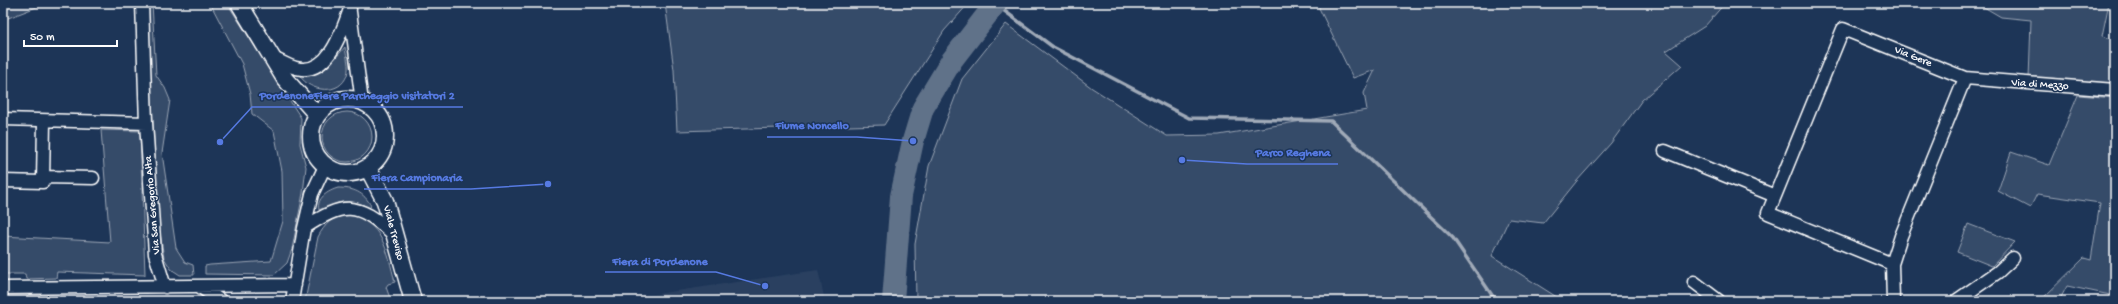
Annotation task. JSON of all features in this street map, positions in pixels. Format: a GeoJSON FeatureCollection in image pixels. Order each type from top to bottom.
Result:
{"type":"FeatureCollection","features":[{"type":"Feature","properties":{"kind":"main road"},"geometry":{"type":"LineString","coordinates":[[239,3],[285,78],[317,115]]}},
{"type":"Feature","properties":{"kind":"main road"},"geometry":{"type":"LineString","coordinates":[[350,99],[362,102],[376,112],[384,127],[386,139],[383,150],[377,160],[368,168],[358,173],[346,174],[335,172],[325,166],[317,158],[312,148],[310,136],[312,125],[317,115],[326,106],[338,100],[350,99]]}},
{"type":"Feature","properties":{"kind":"main road","name":"Viale Treviso"},"geometry":{"type":"LineString","coordinates":[[368,168],[384,201],[413,301]]}},
{"type":"Feature","properties":{"kind":"street","name":"Via San Gregorio Alta"},"geometry":{"type":"LineString","coordinates":[[142,3],[146,123],[155,254],[165,287]]}},
{"type":"Feature","properties":{"kind":"street"},"geometry":{"type":"LineString","coordinates":[[273,58],[298,68],[311,68],[329,57],[340,36],[350,6]]}},
{"type":"Feature","properties":{"kind":"street"},"geometry":{"type":"LineString","coordinates":[[350,6],[362,102]]}},
{"type":"Feature","properties":{"kind":"street","name":"Via Gere"},"geometry":{"type":"LineString","coordinates":[[1892,264],[1768,213],[1844,29],[1964,78]]}},
{"type":"Feature","properties":{"kind":"street"},"geometry":{"type":"LineString","coordinates":[[1893,301],[1892,264],[1901,236],[1964,78]]}},
{"type":"Feature","properties":{"kind":"street","name":"Via di Mezzo"},"geometry":{"type":"LineString","coordinates":[[1964,78],[2115,90]]}},
{"type":"Feature","properties":{"kind":"street"},"geometry":{"type":"LineString","coordinates":[[3,119],[146,123]]}},
{"type":"Feature","properties":{"kind":"street"},"geometry":{"type":"LineString","coordinates":[[3,181],[43,182],[44,121]]}},
{"type":"Feature","properties":{"kind":"street"},"geometry":{"type":"LineString","coordinates":[[1665,151],[1775,196]]}},
{"type":"Feature","properties":{"kind":"street"},"geometry":{"type":"LineString","coordinates":[[292,301],[304,228],[312,194],[325,166]]}},
{"type":"Feature","properties":{"kind":"street"},"geometry":{"type":"LineString","coordinates":[[43,177],[93,178]]}},
{"type":"Feature","properties":{"kind":"street"},"geometry":{"type":"LineString","coordinates":[[304,228],[324,215],[343,208],[366,214],[378,221],[393,234]]}},
{"type":"Feature","properties":{"kind":"street"},"geometry":{"type":"LineString","coordinates":[[1956,301],[1998,272],[2013,258]]}},
{"type":"Feature","properties":{"kind":"street"},"geometry":{"type":"LineString","coordinates":[[1694,282],[1719,301]]}},
{"type":"Feature","properties":{"kind":"street"},"geometry":{"type":"LineString","coordinates":[[3,288],[295,285]]}},
{"type":"Feature","properties":{"kind":"street"},"geometry":{"type":"LineString","coordinates":[[200,287],[221,301]]}},
{"type":"Feature","properties":{"kind":"shaded area"},"geometry":{"type":"Polygon","coordinates":[[[3,3],[47,3],[3,20],[3,3]]]}},
{"type":"Feature","properties":{"kind":"shaded area"},"geometry":{"type":"Polygon","coordinates":[[[147,3],[152,3],[156,75],[165,88],[170,100],[162,153],[176,248],[185,262],[193,265],[194,275],[180,275],[171,269],[164,258],[158,220],[147,3]]]}},
{"type":"Feature","properties":{"kind":"shaded area"},"geometry":{"type":"Polygon","coordinates":[[[210,3],[227,3],[301,118],[300,144],[306,167],[303,193],[292,249],[287,263],[274,275],[205,274],[205,266],[210,265],[271,261],[283,221],[282,171],[274,131],[252,114],[250,94],[242,64],[210,3]]]}},
{"type":"Feature","properties":{"kind":"shaded area"},"geometry":{"type":"Polygon","coordinates":[[[665,3],[969,3],[944,31],[884,125],[677,131],[674,70],[665,3]]]}},
{"type":"Feature","properties":{"kind":"shaded area"},"geometry":{"type":"Polygon","coordinates":[[[1320,3],[1725,3],[1705,26],[1666,51],[1682,65],[1642,100],[1611,143],[1576,182],[1543,223],[1509,219],[1492,256],[1563,301],[916,301],[915,244],[929,166],[962,79],[1006,24],[1092,88],[1167,136],[1219,135],[1367,110],[1364,93],[1375,70],[1353,78],[1319,8],[1320,3]]]}},
{"type":"Feature","properties":{"kind":"shaded area"},"geometry":{"type":"Polygon","coordinates":[[[1977,3],[2109,3],[2102,36],[2115,40],[2115,83],[2029,79],[2031,20],[2001,17],[1977,3]]]}},
{"type":"Feature","properties":{"kind":"shaded area"},"geometry":{"type":"Polygon","coordinates":[[[345,47],[348,72],[343,82],[338,86],[332,89],[317,88],[311,86],[300,76],[315,72],[326,66],[345,47]]]}},
{"type":"Feature","properties":{"kind":"shaded area"},"geometry":{"type":"Polygon","coordinates":[[[2078,95],[2115,98],[2115,296],[2067,286],[2059,301],[2040,301],[2084,258],[2091,260],[2100,203],[2037,194],[2030,208],[1998,191],[2011,152],[2049,165],[2078,95]]]}},
{"type":"Feature","properties":{"kind":"shaded area"},"geometry":{"type":"Polygon","coordinates":[[[342,112],[352,112],[365,119],[372,132],[372,142],[365,155],[352,162],[342,162],[333,158],[326,151],[322,142],[322,132],[326,123],[333,116],[342,112]]]}},
{"type":"Feature","properties":{"kind":"shaded area"},"geometry":{"type":"Polygon","coordinates":[[[101,130],[140,131],[145,275],[57,272],[56,278],[26,279],[25,274],[3,274],[3,236],[110,242],[101,130]]]}},
{"type":"Feature","properties":{"kind":"shaded area"},"geometry":{"type":"Polygon","coordinates":[[[338,188],[358,192],[365,197],[371,206],[369,208],[356,203],[344,202],[319,210],[319,202],[321,199],[330,191],[338,188]]]}},
{"type":"Feature","properties":{"kind":"shaded area"},"geometry":{"type":"Polygon","coordinates":[[[347,214],[369,223],[382,239],[395,282],[388,284],[386,287],[391,301],[305,301],[318,237],[323,228],[330,221],[338,216],[347,214]]]}},
{"type":"Feature","properties":{"kind":"shaded area"},"geometry":{"type":"Polygon","coordinates":[[[1968,224],[2015,242],[1992,266],[1957,252],[1968,224]]]}},
{"type":"Feature","properties":{"kind":"shaded area"},"geometry":{"type":"Polygon","coordinates":[[[818,270],[825,301],[628,301],[663,293],[818,270]]]}},
{"type":"Feature","properties":{"kind":"waterway"},"geometry":{"type":"LineString","coordinates":[[893,301],[901,196],[913,141],[923,108],[952,60],[996,3]]}},
{"type":"Feature","properties":{"kind":"waterway"},"geometry":{"type":"LineString","coordinates":[[995,4],[1053,47],[1189,118],[1331,121],[1453,238],[1496,301]]}},
{"type":"Feature","properties":{"kind":"place","name":"Fiume Noncello"},"geometry":{"type":"Point","coordinates":[913,141]}},
{"type":"Feature","properties":{"kind":"place","name":"PordenoneFiere Parcheggio visitatori 2"},"geometry":{"type":"Point","coordinates":[220,142]}},
{"type":"Feature","properties":{"kind":"place","name":"Parco Reghena"},"geometry":{"type":"Point","coordinates":[1182,160]}},
{"type":"Feature","properties":{"kind":"place","name":"Fiera Campionaria"},"geometry":{"type":"Point","coordinates":[548,184]}},
{"type":"Feature","properties":{"kind":"place","name":"Fiera di Pordenone"},"geometry":{"type":"Point","coordinates":[765,286]}}]}
